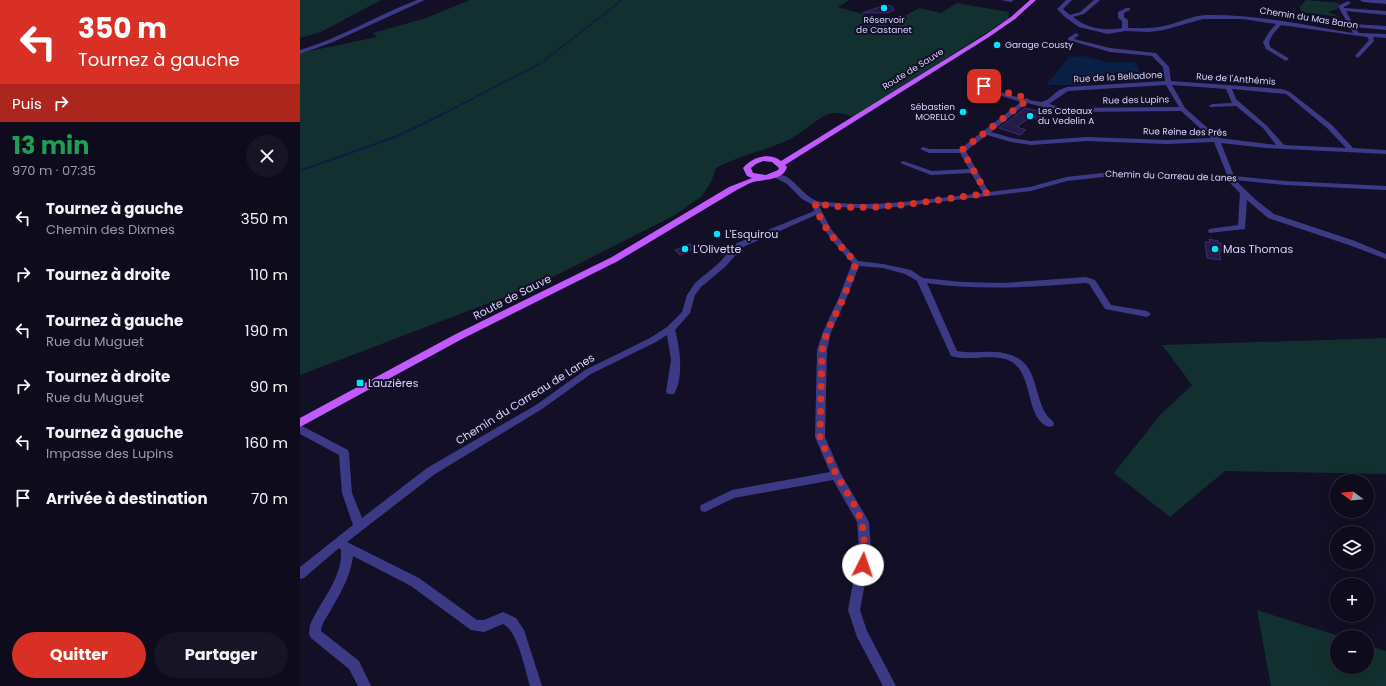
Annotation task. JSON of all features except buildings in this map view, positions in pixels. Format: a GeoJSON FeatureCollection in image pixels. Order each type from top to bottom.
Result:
{"type":"FeatureCollection","features":[{"type":"Feature","properties":{"kind":"main road","name":"Route de Sauve"},"geometry":{"type":"LineString","coordinates":[[732,189],[750,174],[747,168],[752,162],[763,159],[774,160],[800,151],[868,111],[987,36],[1013,18],[1033,0]]}},
{"type":"Feature","properties":{"kind":"main road","name":"Route de Sauve"},"geometry":{"type":"LineString","coordinates":[[300,423],[458,338],[615,259],[732,189],[749,181],[780,171],[800,151]]}},
{"type":"Feature","properties":{"kind":"main road"},"geometry":{"type":"LineString","coordinates":[[774,160],[780,171]]}},
{"type":"Feature","properties":{"kind":"main road"},"geometry":{"type":"LineString","coordinates":[[750,174],[762,178]]}},
{"type":"Feature","properties":{"kind":"street"},"geometry":{"type":"LineString","coordinates":[[300,52],[326,44],[386,14],[422,0]]}},
{"type":"Feature","properties":{"kind":"street"},"geometry":{"type":"LineString","coordinates":[[1004,0],[1011,0]]}},
{"type":"Feature","properties":{"kind":"street"},"geometry":{"type":"LineString","coordinates":[[1069,0],[1060,9],[1068,18],[1082,13],[1096,0]]}},
{"type":"Feature","properties":{"kind":"street"},"geometry":{"type":"LineString","coordinates":[[1363,0],[1386,2]]}},
{"type":"Feature","properties":{"kind":"street"},"geometry":{"type":"LineString","coordinates":[[1342,8],[1349,2]]}},
{"type":"Feature","properties":{"kind":"street"},"geometry":{"type":"LineString","coordinates":[[1342,8],[1386,13]]}},
{"type":"Feature","properties":{"kind":"street"},"geometry":{"type":"LineString","coordinates":[[1342,8],[1357,35]]}},
{"type":"Feature","properties":{"kind":"street"},"geometry":{"type":"LineString","coordinates":[[1125,29],[1125,20],[1121,18],[1121,12],[1128,9]]}},
{"type":"Feature","properties":{"kind":"street","name":"Chemin du Mas Baron"},"geometry":{"type":"LineString","coordinates":[[1068,18],[1086,28],[1108,32],[1125,29],[1132,31],[1156,29],[1203,17],[1243,17],[1357,35],[1386,36]]}},
{"type":"Feature","properties":{"kind":"street"},"geometry":{"type":"LineString","coordinates":[[1281,22],[1271,32],[1266,42],[1268,48],[1286,59]]}},
{"type":"Feature","properties":{"kind":"street"},"geometry":{"type":"LineString","coordinates":[[1352,25],[1386,28]]}},
{"type":"Feature","properties":{"kind":"street"},"geometry":{"type":"LineString","coordinates":[[1076,35],[1070,39],[1110,50],[1154,54],[1166,67],[1168,83],[1183,109],[1217,140],[1229,177],[1244,193],[1271,216],[1352,243],[1386,257]]}},
{"type":"Feature","properties":{"kind":"street"},"geometry":{"type":"LineString","coordinates":[[1358,56],[1372,40],[1369,36]]}},
{"type":"Feature","properties":{"kind":"street","name":"Rue de l'Anthémis"},"geometry":{"type":"LineString","coordinates":[[1168,83],[1288,93],[1329,126],[1351,150]]}},
{"type":"Feature","properties":{"kind":"street","name":"Rue de la Belladone"},"geometry":{"type":"LineString","coordinates":[[1042,104],[1046,103],[1061,90],[1067,89],[1168,83]]}},
{"type":"Feature","properties":{"kind":"street"},"geometry":{"type":"LineString","coordinates":[[984,85],[984,88],[1042,104]]}},
{"type":"Feature","properties":{"kind":"street"},"geometry":{"type":"LineString","coordinates":[[1229,88],[1231,96],[1237,104],[1265,127],[1282,147]]}},
{"type":"Feature","properties":{"kind":"street"},"geometry":{"type":"LineString","coordinates":[[923,149],[929,151],[962,150],[1027,100]]}},
{"type":"Feature","properties":{"kind":"street","name":"Rue des Lupins"},"geometry":{"type":"LineString","coordinates":[[1042,104],[1063,110],[1183,109]]}},
{"type":"Feature","properties":{"kind":"street"},"geometry":{"type":"LineString","coordinates":[[1212,106],[1237,104]]}},
{"type":"Feature","properties":{"kind":"street","name":"Rue Reine des Prés"},"geometry":{"type":"LineString","coordinates":[[984,132],[1030,144],[1087,140],[1167,142],[1217,140],[1282,147],[1386,152]]}},
{"type":"Feature","properties":{"kind":"street"},"geometry":{"type":"LineString","coordinates":[[962,150],[987,194]]}},
{"type":"Feature","properties":{"kind":"street"},"geometry":{"type":"LineString","coordinates":[[903,162],[931,173],[974,171]]}},
{"type":"Feature","properties":{"kind":"street"},"geometry":{"type":"LineString","coordinates":[[780,171],[816,207],[833,238],[856,263],[883,266],[908,272],[921,280],[940,284],[1003,285],[1086,280],[1092,282],[1108,307],[1147,314]]}},
{"type":"Feature","properties":{"kind":"street","name":"Chemin du Carreau de Lanes"},"geometry":{"type":"LineString","coordinates":[[300,574],[342,545],[359,526],[431,471],[539,407],[588,372],[653,340],[670,329],[686,313],[691,295],[698,285],[722,265],[740,245],[816,207],[826,205],[879,207],[1031,189],[1066,179],[1094,176],[1099,174],[1188,178],[1229,177],[1285,183],[1386,188]]}},
{"type":"Feature","properties":{"kind":"street"},"geometry":{"type":"LineString","coordinates":[[1212,231],[1242,227],[1244,193]]}},
{"type":"Feature","properties":{"kind":"street"},"geometry":{"type":"LineString","coordinates":[[856,263],[844,297],[827,332],[822,350],[820,438],[836,474],[856,508],[862,522],[865,550],[854,610],[860,633],[890,686]]}},
{"type":"Feature","properties":{"kind":"street"},"geometry":{"type":"LineString","coordinates":[[921,280],[954,354],[965,356],[1006,356],[1015,360],[1022,367],[1028,378],[1041,416],[1049,424]]}},
{"type":"Feature","properties":{"kind":"street"},"geometry":{"type":"LineString","coordinates":[[670,329],[676,347],[676,365],[671,392]]}},
{"type":"Feature","properties":{"kind":"street"},"geometry":{"type":"LineString","coordinates":[[300,429],[344,453],[347,493],[359,526]]}},
{"type":"Feature","properties":{"kind":"street"},"geometry":{"type":"LineString","coordinates":[[706,508],[732,494],[836,474]]}},
{"type":"Feature","properties":{"kind":"street"},"geometry":{"type":"LineString","coordinates":[[342,545],[348,554],[343,572],[330,600],[315,626],[315,634],[354,665],[365,686]]}},
{"type":"Feature","properties":{"kind":"street"},"geometry":{"type":"LineString","coordinates":[[342,545],[415,582],[475,626],[484,626],[503,618],[512,622],[520,634],[536,686]]}},
{"type":"Feature","properties":{"kind":"green space"},"geometry":{"type":"Polygon","coordinates":[[[300,0],[381,0],[321,32],[300,38],[300,0]]]}},
{"type":"Feature","properties":{"kind":"green space"},"geometry":{"type":"Polygon","coordinates":[[[470,0],[850,0],[838,7],[869,16],[901,18],[919,8],[941,13],[957,3],[1009,12],[1008,19],[854,117],[836,113],[826,115],[790,139],[716,168],[711,182],[702,196],[675,215],[539,284],[300,375],[300,53],[377,37],[373,33],[426,18],[470,0]]]}},
{"type":"Feature","properties":{"kind":"green space"},"geometry":{"type":"Polygon","coordinates":[[[1306,0],[1339,3],[1337,9],[1328,12],[1340,17],[1301,12],[1300,7],[1306,0]]]}},
{"type":"Feature","properties":{"kind":"green space"},"geometry":{"type":"Polygon","coordinates":[[[1386,338],[1386,474],[1225,471],[1170,517],[1114,473],[1161,414],[1192,385],[1162,345],[1386,338]]]}},
{"type":"Feature","properties":{"kind":"green space"},"geometry":{"type":"Polygon","coordinates":[[[1257,610],[1330,633],[1330,674],[1374,674],[1374,647],[1386,651],[1386,686],[1271,686],[1257,610]]]}},
{"type":"Feature","properties":{"kind":"water"},"geometry":{"type":"Polygon","coordinates":[[[1083,56],[1107,62],[1136,62],[1140,73],[1115,74],[1080,81],[1081,85],[1046,85],[1069,57],[1083,56]]]}},
{"type":"Feature","properties":{"kind":"waterway"},"geometry":{"type":"LineString","coordinates":[[567,43],[622,0]]}},
{"type":"Feature","properties":{"kind":"waterway"},"geometry":{"type":"LineString","coordinates":[[543,62],[565,44]]}},
{"type":"Feature","properties":{"kind":"waterway"},"geometry":{"type":"LineString","coordinates":[[440,115],[539,64]]}},
{"type":"Feature","properties":{"kind":"waterway"},"geometry":{"type":"LineString","coordinates":[[302,170],[395,137],[440,115]]}},
{"type":"Feature","properties":{"kind":"place","name":"Réservoir de Castanet"},"geometry":{"type":"Point","coordinates":[884,8]}},
{"type":"Feature","properties":{"kind":"place","name":"Garage Cousty"},"geometry":{"type":"Point","coordinates":[997,45]}},
{"type":"Feature","properties":{"kind":"place","name":"Sébastien MORELLO"},"geometry":{"type":"Point","coordinates":[963,112]}},
{"type":"Feature","properties":{"kind":"place","name":"Les Coteaux du Vedelin A"},"geometry":{"type":"Point","coordinates":[1030,116]}},
{"type":"Feature","properties":{"kind":"place","name":"L'Esquirou"},"geometry":{"type":"Point","coordinates":[717,234]}},
{"type":"Feature","properties":{"kind":"place","name":"L'Olivette"},"geometry":{"type":"Point","coordinates":[685,249]}},
{"type":"Feature","properties":{"kind":"place","name":"Mas Thomas"},"geometry":{"type":"Point","coordinates":[1215,249]}},
{"type":"Feature","properties":{"kind":"place","name":"Lauzières"},"geometry":{"type":"Point","coordinates":[360,383]}},
{"type":"Feature","properties":{"kind":"route"},"geometry":{"type":"LineString","coordinates":[[863,565],[865,550],[862,522],[856,508],[836,474],[820,438],[820,383],[822,350],[827,332],[844,297],[856,263],[833,238],[819,216],[815,203],[826,205],[879,207],[987,194],[962,150],[1027,100],[1023,97],[984,86]]}}]}
